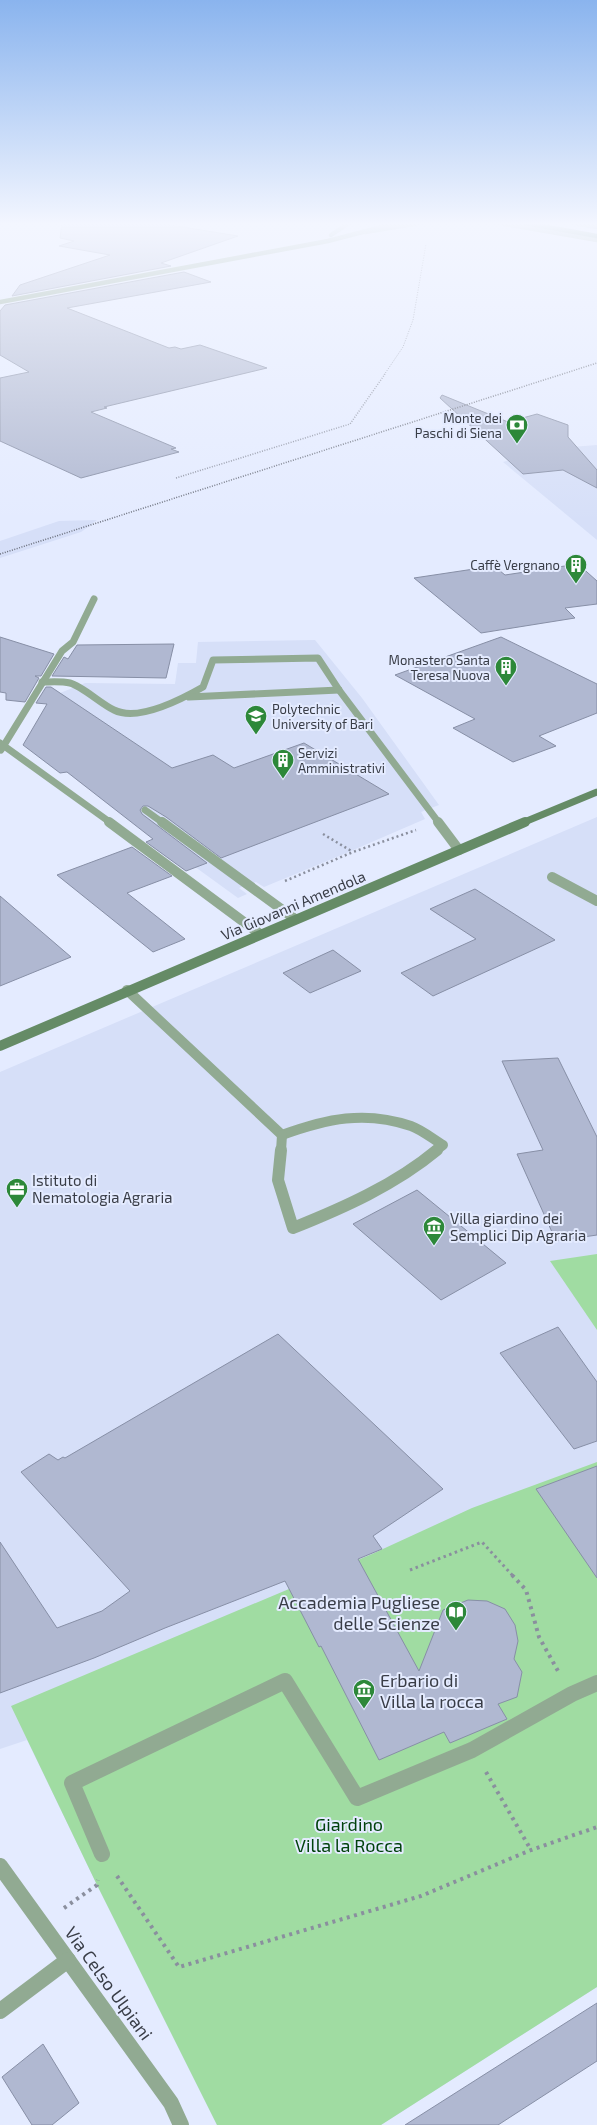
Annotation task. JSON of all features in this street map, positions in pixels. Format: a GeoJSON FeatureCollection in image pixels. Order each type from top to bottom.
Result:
{"type":"FeatureCollection","features":[{"type":"Feature","properties":{"kind":"main road","name":"Via Giovanni Amendola"},"geometry":{"type":"LineString","coordinates":[[0,1046],[127,990],[597,792]]}},
{"type":"Feature","properties":{"kind":"street"},"geometry":{"type":"LineString","coordinates":[[94,599],[73,642],[62,650],[1,746],[226,907],[260,934]]}},
{"type":"Feature","properties":{"kind":"street"},"geometry":{"type":"LineString","coordinates":[[42,682],[70,683],[115,711],[126,714],[142,713],[185,697],[203,687],[214,660],[318,658],[339,690],[459,850]]}},
{"type":"Feature","properties":{"kind":"street"},"geometry":{"type":"LineString","coordinates":[[185,697],[339,690]]}},
{"type":"Feature","properties":{"kind":"street"},"geometry":{"type":"LineString","coordinates":[[145,810],[295,919]]}},
{"type":"Feature","properties":{"kind":"street"},"geometry":{"type":"LineString","coordinates":[[552,877],[597,901]]}},
{"type":"Feature","properties":{"kind":"street"},"geometry":{"type":"LineString","coordinates":[[127,990],[282,1135]]}},
{"type":"Feature","properties":{"kind":"street"},"geometry":{"type":"LineString","coordinates":[[363,1116],[412,1126],[443,1145],[414,1169],[340,1209],[293,1228],[278,1180],[282,1135],[318,1122],[363,1116]]}},
{"type":"Feature","properties":{"kind":"street"},"geometry":{"type":"LineString","coordinates":[[102,1854],[72,1783],[285,1681],[357,1798],[472,1750],[572,1694],[597,1683]]}},
{"type":"Feature","properties":{"kind":"street","name":"Via Celso Ulpiani"},"geometry":{"type":"LineString","coordinates":[[0,1866],[171,2103],[181,2125]]}},
{"type":"Feature","properties":{"kind":"street"},"geometry":{"type":"LineString","coordinates":[[0,2011],[68,1960]]}},
{"type":"Feature","properties":{"kind":"path"},"geometry":{"type":"LineString","coordinates":[[176,478],[350,424],[403,347],[412,322]]}},
{"type":"Feature","properties":{"kind":"path"},"geometry":{"type":"LineString","coordinates":[[259,894],[353,852],[413,830],[444,830]]}},
{"type":"Feature","properties":{"kind":"path"},"geometry":{"type":"LineString","coordinates":[[323,834],[353,852]]}},
{"type":"Feature","properties":{"kind":"path"},"geometry":{"type":"LineString","coordinates":[[410,1570],[482,1542],[526,1590],[539,1637],[572,1694]]}},
{"type":"Feature","properties":{"kind":"path"},"geometry":{"type":"LineString","coordinates":[[472,1750],[531,1850]]}},
{"type":"Feature","properties":{"kind":"path"},"geometry":{"type":"LineString","coordinates":[[102,1854],[179,1966],[421,1896],[531,1850],[597,1827]]}},
{"type":"Feature","properties":{"kind":"path"},"geometry":{"type":"LineString","coordinates":[[41,1923],[97,1885],[102,1854]]}},
{"type":"Feature","properties":{"kind":"shaded area"},"geometry":{"type":"Polygon","coordinates":[[[597,445],[597,540],[503,462],[545,449],[597,445]]]}},
{"type":"Feature","properties":{"kind":"shaded area"},"geometry":{"type":"Polygon","coordinates":[[[97,520],[81,532],[0,558],[0,541],[59,521],[97,520]]]}},
{"type":"Feature","properties":{"kind":"shaded area","name":"Polytechnic University of Bari"},"geometry":{"type":"Polygon","coordinates":[[[315,640],[362,698],[439,805],[421,812],[425,819],[351,851],[264,887],[256,882],[239,888],[247,894],[238,898],[100,798],[179,773],[60,693],[85,683],[175,684],[178,663],[196,663],[198,642],[315,640]]]}},
{"type":"Feature","properties":{"kind":"shaded area"},"geometry":{"type":"Polygon","coordinates":[[[597,817],[597,1987],[381,2125],[217,2125],[97,1885],[27,1740],[0,1749],[0,1072],[597,817]]]}},
{"type":"Feature","properties":{"kind":"green space"},"geometry":{"type":"Polygon","coordinates":[[[597,1254],[597,1330],[550,1261],[597,1254]]]}},
{"type":"Feature","properties":{"kind":"green space","name":"Giardino Villa la Rocca"},"geometry":{"type":"Polygon","coordinates":[[[597,1462],[597,1987],[381,2125],[217,2125],[97,1885],[11,1706],[372,1554],[472,1508],[597,1462]]]}},
{"type":"Feature","properties":{"kind":"building"},"geometry":{"type":"Polygon","coordinates":[[[0,322],[103,322],[169,348],[175,347],[181,349],[200,345],[267,368],[104,407],[107,408],[91,412],[176,448],[171,449],[179,452],[81,478],[0,441],[0,378],[29,372],[0,355],[0,322]]]}},
{"type":"Feature","properties":{"kind":"building"},"geometry":{"type":"Polygon","coordinates":[[[442,395],[508,422],[537,414],[568,425],[568,437],[597,470],[597,488],[563,470],[523,474],[440,398],[442,395]]]}},
{"type":"Feature","properties":{"kind":"building"},"geometry":{"type":"Polygon","coordinates":[[[578,564],[597,581],[597,604],[565,608],[575,618],[481,633],[414,578],[494,566],[505,575],[578,564]]]}},
{"type":"Feature","properties":{"kind":"building"},"geometry":{"type":"Polygon","coordinates":[[[0,637],[54,654],[41,676],[35,676],[39,678],[25,702],[6,700],[6,693],[0,692],[0,637]]]}},
{"type":"Feature","properties":{"kind":"building","name":"Monastero Santa Teresa Nuova"},"geometry":{"type":"Polygon","coordinates":[[[501,637],[597,684],[597,713],[539,736],[556,746],[513,762],[453,728],[475,719],[395,675],[501,637]]]}},
{"type":"Feature","properties":{"kind":"building"},"geometry":{"type":"Polygon","coordinates":[[[174,644],[166,678],[52,676],[64,657],[68,659],[77,645],[174,644]]]}},
{"type":"Feature","properties":{"kind":"building","name":"Servizi Amministrativi"},"geometry":{"type":"Polygon","coordinates":[[[46,687],[51,687],[172,768],[213,755],[234,768],[304,743],[389,794],[221,858],[166,817],[148,806],[143,806],[140,810],[142,814],[207,863],[186,871],[146,842],[153,839],[67,772],[60,773],[23,745],[47,704],[36,703],[46,687]]]}},
{"type":"Feature","properties":{"kind":"building"},"geometry":{"type":"Polygon","coordinates":[[[132,847],[172,876],[127,893],[185,939],[153,952],[57,875],[132,847]]]}},
{"type":"Feature","properties":{"kind":"building"},"geometry":{"type":"Polygon","coordinates":[[[475,889],[555,940],[433,996],[401,973],[476,939],[430,909],[475,889]]]}},
{"type":"Feature","properties":{"kind":"building"},"geometry":{"type":"Polygon","coordinates":[[[0,896],[71,957],[0,986],[0,896]]]}},
{"type":"Feature","properties":{"kind":"building"},"geometry":{"type":"Polygon","coordinates":[[[333,950],[361,971],[310,993],[283,973],[333,950]]]}},
{"type":"Feature","properties":{"kind":"building"},"geometry":{"type":"Polygon","coordinates":[[[558,1058],[597,1137],[597,1235],[556,1241],[517,1154],[543,1150],[502,1061],[558,1058]]]}},
{"type":"Feature","properties":{"kind":"building"},"geometry":{"type":"Polygon","coordinates":[[[417,1190],[506,1263],[441,1300],[353,1224],[417,1190]]]}},
{"type":"Feature","properties":{"kind":"building"},"geometry":{"type":"Polygon","coordinates":[[[558,1327],[597,1382],[597,1441],[574,1449],[500,1353],[558,1327]]]}},
{"type":"Feature","properties":{"kind":"building"},"geometry":{"type":"Polygon","coordinates":[[[278,1334],[443,1489],[373,1536],[382,1549],[358,1559],[419,1671],[443,1610],[468,1600],[487,1601],[505,1609],[515,1625],[518,1641],[514,1659],[522,1672],[517,1697],[498,1704],[507,1719],[450,1743],[444,1732],[379,1760],[321,1646],[319,1647],[285,1581],[165,1628],[94,1658],[0,1693],[0,1542],[57,1628],[102,1611],[130,1591],[21,1472],[49,1454],[58,1460],[63,1457],[65,1458],[278,1334]]]}},
{"type":"Feature","properties":{"kind":"building"},"geometry":{"type":"Polygon","coordinates":[[[597,1466],[597,1578],[536,1489],[597,1466]]]}},
{"type":"Feature","properties":{"kind":"building"},"geometry":{"type":"Polygon","coordinates":[[[597,2003],[597,2061],[498,2125],[405,2125],[597,2003]]]}},
{"type":"Feature","properties":{"kind":"building"},"geometry":{"type":"Polygon","coordinates":[[[43,2044],[79,2103],[52,2125],[32,2125],[2,2077],[43,2044]]]}},
{"type":"Feature","properties":{"kind":"railway"},"geometry":{"type":"LineString","coordinates":[[0,554],[597,363]]}},
{"type":"Feature","properties":{"kind":"place","name":"Monte dei Paschi di Siena"},"geometry":{"type":"Point","coordinates":[517,444]}},
{"type":"Feature","properties":{"kind":"place","name":"Caffè Vergnano"},"geometry":{"type":"Point","coordinates":[576,584]}},
{"type":"Feature","properties":{"kind":"place","name":"Monastero Santa Teresa Nuova"},"geometry":{"type":"Point","coordinates":[506,686]}},
{"type":"Feature","properties":{"kind":"place","name":"Polytechnic University of Bari"},"geometry":{"type":"Point","coordinates":[256,736]}},
{"type":"Feature","properties":{"kind":"place","name":"Servizi Amministrativi"},"geometry":{"type":"Point","coordinates":[283,780]}},
{"type":"Feature","properties":{"kind":"place","name":"Istituto di Nematologia Agraria"},"geometry":{"type":"Point","coordinates":[17,1208]}},
{"type":"Feature","properties":{"kind":"place","name":"Villa giardino dei Semplici Dip Agraria"},"geometry":{"type":"Point","coordinates":[434,1246]}},
{"type":"Feature","properties":{"kind":"place","name":"Accademia Pugliese delle Scienze"},"geometry":{"type":"Point","coordinates":[456,1632]}},
{"type":"Feature","properties":{"kind":"place","name":"Erbario di Villa la rocca"},"geometry":{"type":"Point","coordinates":[364,1710]}}]}
